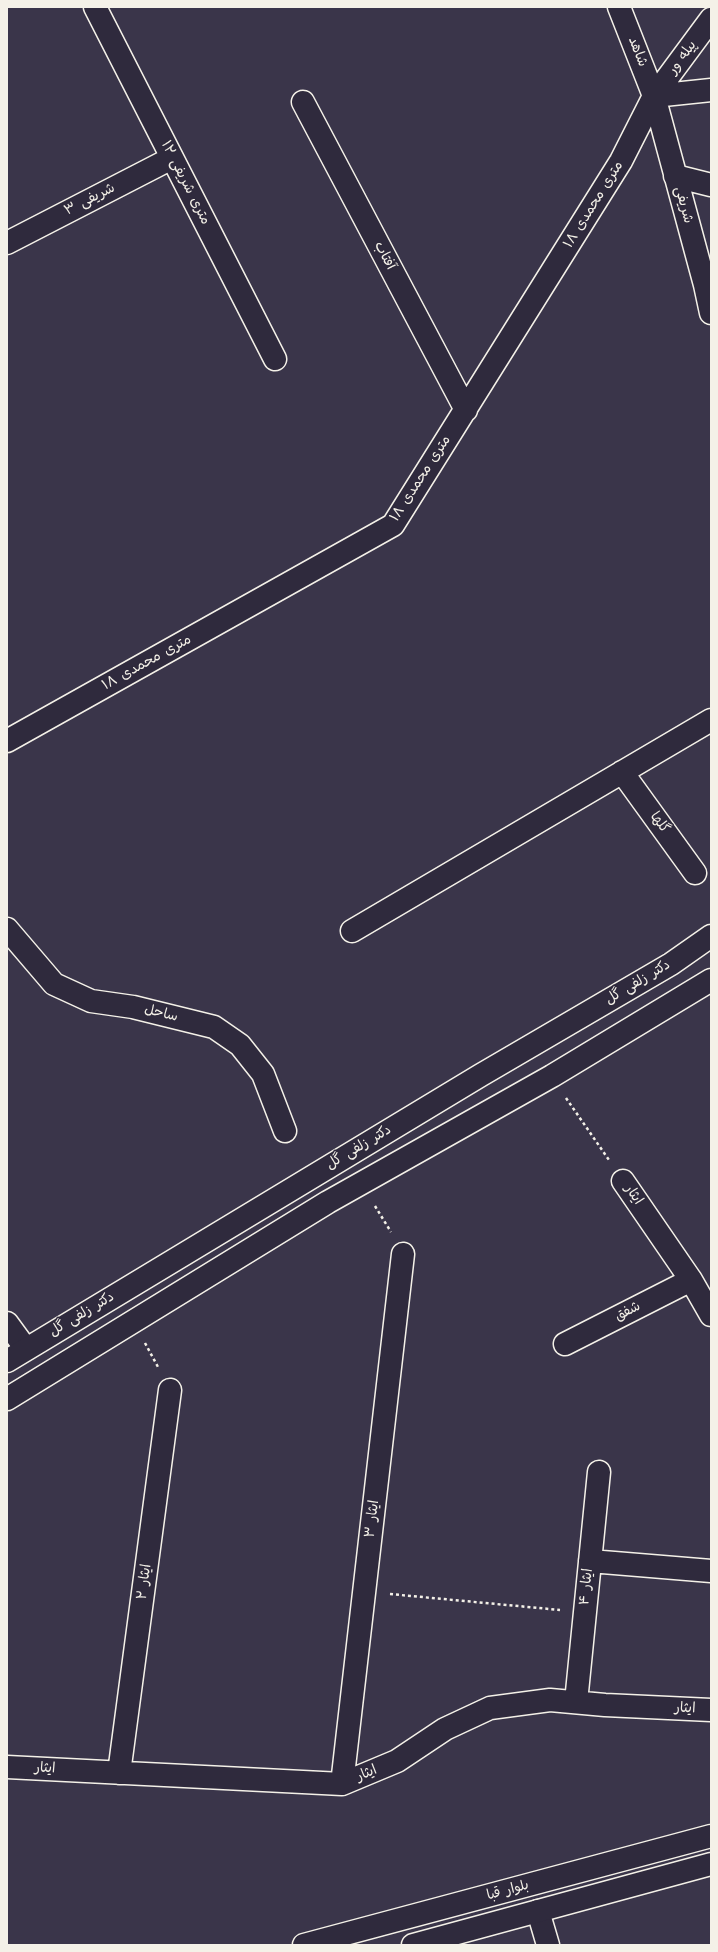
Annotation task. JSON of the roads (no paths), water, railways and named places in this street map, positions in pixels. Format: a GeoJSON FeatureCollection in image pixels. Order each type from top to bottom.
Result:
{"type":"FeatureCollection","features":[{"type":"Feature","properties":{"kind":"street","name":"۱۲ متری شریفی"},"geometry":{"type":"LineString","coordinates":[[95,7],[275,359]]}},
{"type":"Feature","properties":{"kind":"street","name":"شاهد"},"geometry":{"type":"LineString","coordinates":[[619,7],[654,96]]}},
{"type":"Feature","properties":{"kind":"street","name":"پیله ور"},"geometry":{"type":"LineString","coordinates":[[654,96],[711,19]]}},
{"type":"Feature","properties":{"kind":"street"},"geometry":{"type":"LineString","coordinates":[[654,96],[711,90]]}},
{"type":"Feature","properties":{"kind":"street","name":"شریفی"},"geometry":{"type":"LineString","coordinates":[[654,96],[675,176],[708,286],[711,313]]}},
{"type":"Feature","properties":{"kind":"street","name":"۱۸ متری محمدی"},"geometry":{"type":"LineString","coordinates":[[7,741],[393,525],[621,161],[654,96]]}},
{"type":"Feature","properties":{"kind":"street","name":"آفتاب"},"geometry":{"type":"LineString","coordinates":[[303,102],[466,410]]}},
{"type":"Feature","properties":{"kind":"street","name":"شریفی ۳"},"geometry":{"type":"LineString","coordinates":[[7,243],[172,158]]}},
{"type":"Feature","properties":{"kind":"street"},"geometry":{"type":"LineString","coordinates":[[675,176],[711,185]]}},
{"type":"Feature","properties":{"kind":"street"},"geometry":{"type":"LineString","coordinates":[[352,931],[711,720]]}},
{"type":"Feature","properties":{"kind":"street","name":"گلها"},"geometry":{"type":"LineString","coordinates":[[622,772],[695,873]]}},
{"type":"Feature","properties":{"kind":"street","name":"ساحل"},"geometry":{"type":"LineString","coordinates":[[7,929],[54,984],[91,1001],[133,1007],[214,1027],[240,1045],[263,1074],[285,1131]]}},
{"type":"Feature","properties":{"kind":"street","name":"دکتر زلفی گل"},"geometry":{"type":"LineString","coordinates":[[7,1361],[474,1079],[671,964],[711,936]]}},
{"type":"Feature","properties":{"kind":"street"},"geometry":{"type":"LineString","coordinates":[[7,1399],[362,1183],[552,1076],[711,980]]}},
{"type":"Feature","properties":{"kind":"street","name":"ایثار"},"geometry":{"type":"LineString","coordinates":[[623,1181],[691,1280],[711,1315]]}},
{"type":"Feature","properties":{"kind":"street","name":"ایثار ۳"},"geometry":{"type":"LineString","coordinates":[[342,1784],[403,1254]]}},
{"type":"Feature","properties":{"kind":"street","name":"شفق"},"geometry":{"type":"LineString","coordinates":[[565,1344],[691,1280]]}},
{"type":"Feature","properties":{"kind":"street"},"geometry":{"type":"LineString","coordinates":[[7,1322],[26,1350]]}},
{"type":"Feature","properties":{"kind":"street","name":"ایثار ۲"},"geometry":{"type":"LineString","coordinates":[[119,1773],[170,1390]]}},
{"type":"Feature","properties":{"kind":"street","name":"ایثار ۴"},"geometry":{"type":"LineString","coordinates":[[576,1702],[599,1472]]}},
{"type":"Feature","properties":{"kind":"street"},"geometry":{"type":"LineString","coordinates":[[590,1561],[711,1571]]}},
{"type":"Feature","properties":{"kind":"street","name":"ایثار"},"geometry":{"type":"LineString","coordinates":[[7,1767],[342,1784],[397,1761],[445,1729],[490,1708],[550,1700],[605,1705],[711,1710]]}},
{"type":"Feature","properties":{"kind":"street","name":"بلوار قبا"},"geometry":{"type":"LineString","coordinates":[[304,1945],[711,1836]]}},
{"type":"Feature","properties":{"kind":"street","name":"بلوار قبا"},"geometry":{"type":"LineString","coordinates":[[413,1945],[711,1864]]}},
{"type":"Feature","properties":{"kind":"street"},"geometry":{"type":"LineString","coordinates":[[538,1911],[548,1945]]}}]}
